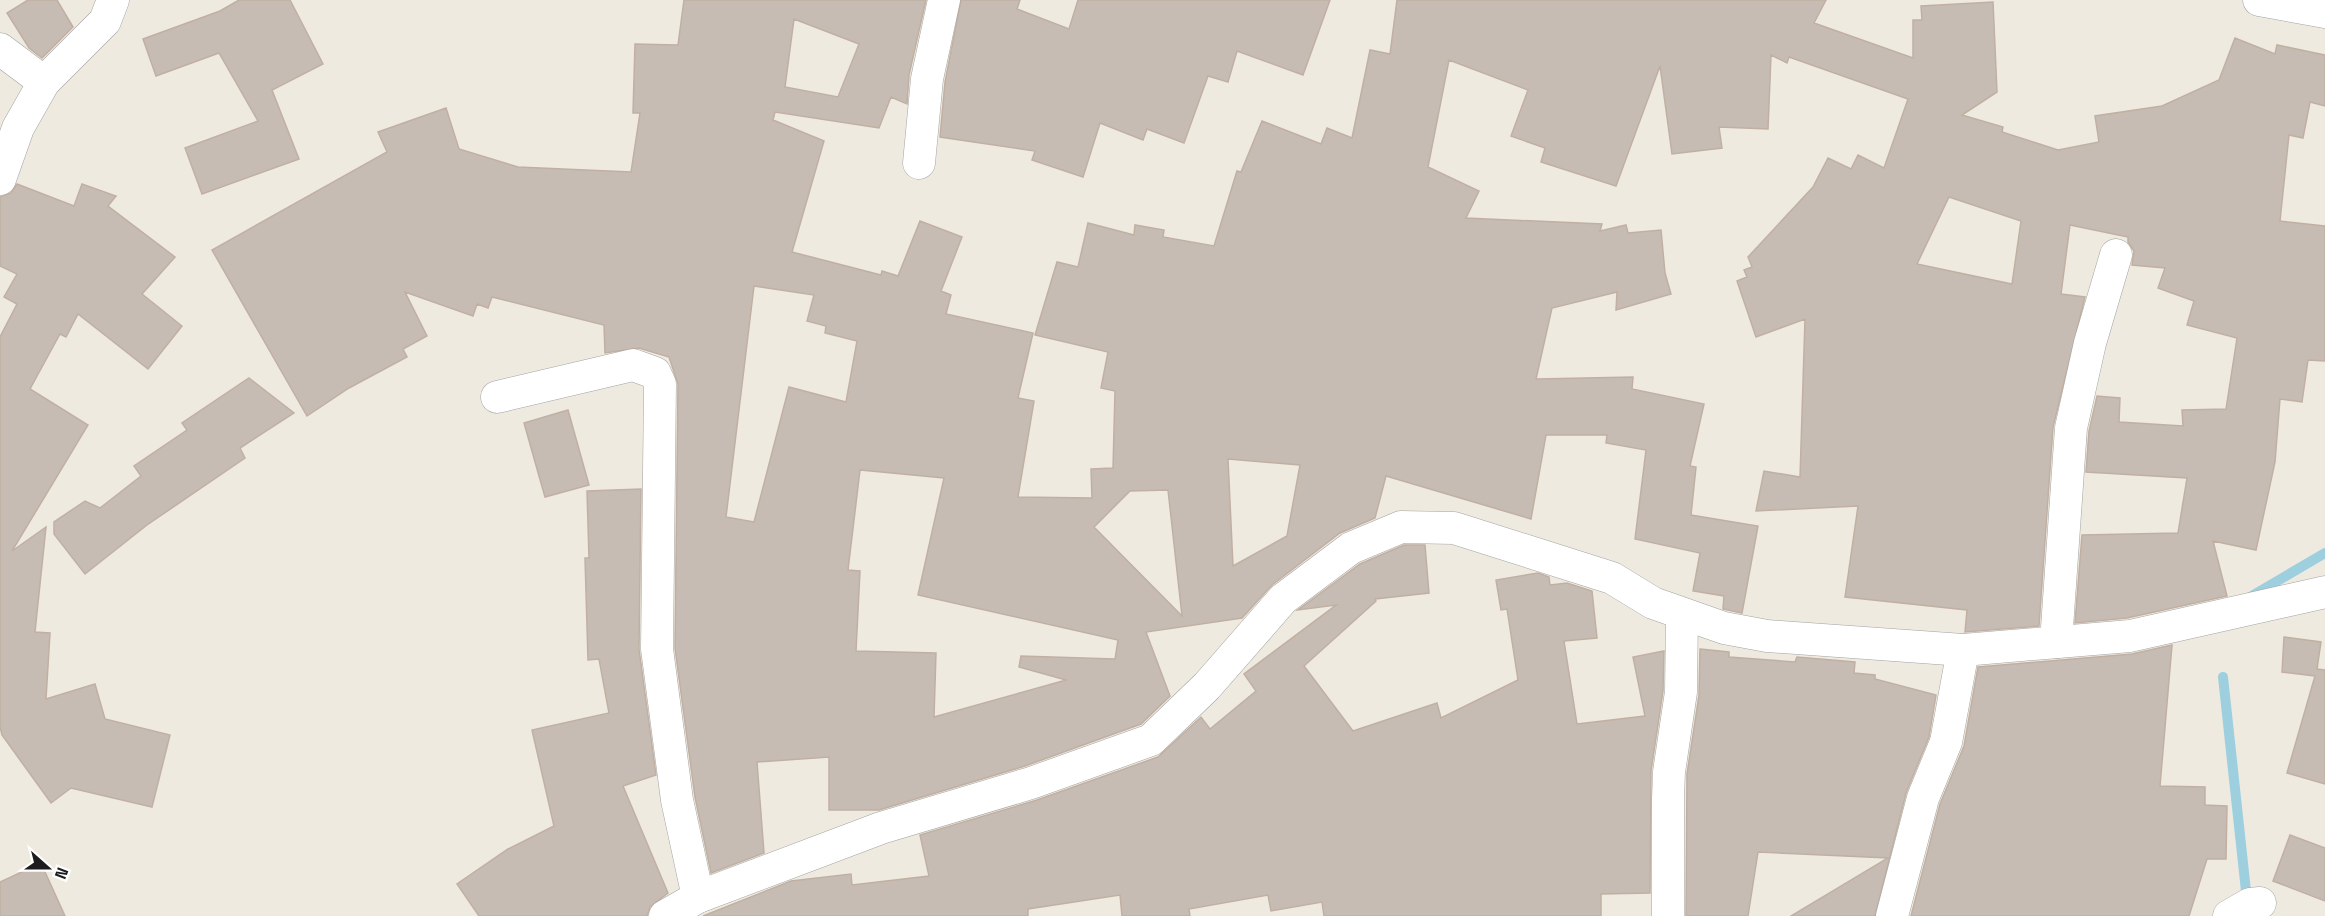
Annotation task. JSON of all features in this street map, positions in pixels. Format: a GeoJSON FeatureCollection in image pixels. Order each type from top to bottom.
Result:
{"type":"FeatureCollection","features":[{"type":"Feature","properties":{"kind":"street"},"geometry":{"type":"LineString","coordinates":[[0,179],[18,128],[44,81],[105,21],[113,0]]}},
{"type":"Feature","properties":{"kind":"street"},"geometry":{"type":"LineString","coordinates":[[919,163],[927,79],[944,0]]}},
{"type":"Feature","properties":{"kind":"street"},"geometry":{"type":"LineString","coordinates":[[2259,0],[2325,12]]}},
{"type":"Feature","properties":{"kind":"street"},"geometry":{"type":"LineString","coordinates":[[0,49],[44,81]]}},
{"type":"Feature","properties":{"kind":"street"},"geometry":{"type":"LineString","coordinates":[[2056,642],[2071,428],[2090,343],[2116,255]]}},
{"type":"Feature","properties":{"kind":"street"},"geometry":{"type":"LineString","coordinates":[[497,397],[633,365],[655,373],[660,384],[657,649],[677,800],[698,897]]}},
{"type":"Feature","properties":{"kind":"street"},"geometry":{"type":"LineString","coordinates":[[664,916],[698,897],[881,828],[1031,783],[1152,740],[1207,686],[1283,599],[1351,548],[1401,527],[1454,528],[1612,578],[1653,603],[1724,628],[1767,636],[1963,650],[2130,636],[2325,592]]}},
{"type":"Feature","properties":{"kind":"street"},"geometry":{"type":"LineString","coordinates":[[1668,916],[1668,799],[1681,692],[1682,615]]}},
{"type":"Feature","properties":{"kind":"street"},"geometry":{"type":"LineString","coordinates":[[1892,916],[1923,798],[1946,742],[1963,650]]}},
{"type":"Feature","properties":{"kind":"street"},"geometry":{"type":"LineString","coordinates":[[2229,916],[2250,904],[2260,903]]}},
{"type":"Feature","properties":{"kind":"building"},"geometry":{"type":"Polygon","coordinates":[[[28,0],[57,0],[73,27],[42,58],[29,48],[7,13],[28,0]]]}},
{"type":"Feature","properties":{"kind":"building"},"geometry":{"type":"Polygon","coordinates":[[[239,0],[290,0],[323,64],[272,90],[299,159],[202,194],[185,148],[258,121],[219,53],[156,76],[143,39],[220,11],[239,0]]]}},
{"type":"Feature","properties":{"kind":"building"},"geometry":{"type":"Polygon","coordinates":[[[684,0],[926,0],[909,75],[907,104],[891,97],[879,128],[775,112],[773,120],[824,141],[792,252],[881,275],[882,271],[898,276],[920,221],[962,237],[941,291],[951,295],[946,314],[1033,333],[1018,398],[1034,401],[1018,497],[1092,498],[1091,469],[1113,468],[1115,391],[1101,388],[1108,352],[1035,335],[1057,262],[1078,267],[1088,223],[1134,235],[1135,225],[1164,230],[1163,237],[1214,246],[1237,171],[1241,172],[1262,121],[1321,144],[1327,128],[1352,138],[1370,50],[1390,54],[1397,0],[1826,0],[1814,23],[1913,58],[1913,20],[1922,20],[1921,6],[1993,2],[1997,92],[1962,115],[2003,127],[2002,132],[2058,150],[2099,142],[2095,116],[2162,106],[2219,80],[2235,38],[2275,54],[2277,45],[2325,55],[2325,106],[2310,102],[2303,138],[2289,135],[2280,221],[2325,226],[2325,361],[2308,360],[2302,402],[2280,399],[2275,462],[2256,550],[2213,541],[2227,596],[2127,618],[2075,623],[2082,535],[2178,533],[2187,478],[2086,472],[2089,431],[2097,396],[2120,398],[2119,422],[2183,426],[2182,410],[2226,409],[2237,338],[2187,325],[2194,301],[2158,288],[2165,268],[2132,265],[2134,251],[2128,242],[2128,237],[2070,225],[2061,294],[2085,297],[2053,427],[2039,626],[1965,632],[1967,610],[1845,597],[1858,506],[1756,511],[1764,471],[1800,477],[1805,319],[1756,337],[1737,281],[1747,277],[1744,270],[1752,267],[1748,257],[1813,187],[1828,158],[1851,169],[1858,155],[1884,168],[1908,99],[1789,57],[1787,63],[1771,55],[1768,129],[1719,127],[1722,148],[1672,154],[1660,66],[1616,186],[1541,162],[1545,148],[1511,136],[1528,90],[1449,60],[1428,167],[1479,191],[1466,218],[1602,224],[1600,231],[1626,225],[1628,233],[1661,230],[1665,273],[1671,294],[1616,310],[1617,292],[1552,308],[1536,379],[1633,377],[1632,389],[1704,404],[1690,466],[1696,467],[1691,515],[1758,526],[1742,613],[1723,609],[1724,596],[1693,591],[1700,553],[1635,539],[1646,450],[1606,443],[1607,435],[1546,435],[1531,519],[1386,476],[1375,518],[1340,533],[1272,585],[1242,618],[1146,632],[1170,696],[1141,724],[1025,766],[879,810],[829,810],[829,757],[757,762],[764,853],[711,873],[695,797],[675,648],[678,384],[669,357],[639,348],[605,353],[604,325],[492,297],[488,308],[477,304],[473,316],[405,292],[427,336],[403,349],[407,357],[349,388],[307,416],[212,250],[387,152],[378,132],[446,108],[459,149],[518,167],[631,172],[640,113],[633,113],[635,44],[678,45],[684,0]],[[794,19],[785,87],[838,97],[859,44],[794,19]],[[1949,197],[1917,264],[2012,284],[2021,221],[1949,197]],[[754,286],[726,517],[754,522],[789,387],[846,402],[857,341],[825,333],[826,326],[807,321],[814,295],[754,286]],[[1228,459],[1233,566],[1287,536],[1300,465],[1228,459]],[[860,470],[848,570],[860,571],[856,651],[936,653],[934,717],[1066,680],[1019,667],[1021,656],[1115,659],[1118,640],[918,595],[944,478],[860,470]],[[1168,490],[1130,491],[1094,527],[1182,616],[1168,490]]]}},
{"type":"Feature","properties":{"kind":"building"},"geometry":{"type":"Polygon","coordinates":[[[961,0],[1020,0],[1017,9],[1069,29],[1078,0],[1330,0],[1303,75],[1237,51],[1228,82],[1208,76],[1184,143],[1147,129],[1143,140],[1100,123],[1083,177],[1032,160],[1035,151],[940,137],[945,82],[961,0]]]}},
{"type":"Feature","properties":{"kind":"building"},"geometry":{"type":"Polygon","coordinates":[[[17,184],[74,206],[82,184],[116,196],[108,206],[175,257],[142,294],[182,326],[148,369],[78,314],[66,337],[60,334],[30,389],[88,425],[12,551],[46,527],[35,632],[50,633],[46,699],[95,684],[105,719],[170,735],[152,807],[71,788],[51,803],[2,735],[0,727],[0,337],[17,304],[4,297],[17,274],[0,266],[0,197],[11,193],[17,184]]]}},
{"type":"Feature","properties":{"kind":"building"},"geometry":{"type":"Polygon","coordinates":[[[249,378],[294,413],[240,448],[245,458],[147,525],[85,574],[54,534],[54,522],[85,501],[100,508],[141,476],[134,466],[187,430],[182,423],[249,378]]]}},
{"type":"Feature","properties":{"kind":"building"},"geometry":{"type":"Polygon","coordinates":[[[568,410],[589,485],[545,497],[524,423],[568,410]]]}},
{"type":"Feature","properties":{"kind":"building"},"geometry":{"type":"Polygon","coordinates":[[[641,489],[639,649],[656,775],[623,786],[668,893],[650,907],[647,916],[479,916],[457,884],[508,849],[554,826],[532,730],[609,713],[599,659],[588,660],[585,558],[589,558],[587,491],[641,489]]]}},
{"type":"Feature","properties":{"kind":"building"},"geometry":{"type":"Polygon","coordinates":[[[1404,545],[1425,545],[1429,593],[1375,599],[1376,601],[1304,666],[1353,731],[1437,703],[1441,718],[1518,680],[1507,609],[1501,610],[1496,580],[1538,573],[1549,577],[1550,585],[1567,583],[1592,591],[1597,638],[1564,641],[1577,724],[1645,716],[1633,657],[1664,651],[1663,691],[1651,771],[1650,893],[1601,894],[1601,916],[1324,916],[1322,902],[1271,911],[1268,895],[1189,909],[1190,916],[1122,916],[1120,895],[1028,909],[1028,916],[703,916],[791,881],[851,874],[852,885],[929,876],[920,835],[1037,800],[1158,757],[1201,717],[1210,729],[1256,691],[1244,674],[1336,605],[1298,610],[1360,564],[1404,545]]]}},
{"type":"Feature","properties":{"kind":"building"},"geometry":{"type":"Polygon","coordinates":[[[2284,637],[2321,642],[2317,669],[2325,670],[2325,784],[2287,773],[2315,676],[2282,672],[2284,637]]]}},
{"type":"Feature","properties":{"kind":"building"},"geometry":{"type":"Polygon","coordinates":[[[2172,645],[2160,786],[2205,787],[2205,805],[2227,806],[2226,859],[2207,859],[2189,916],[1911,916],[1940,804],[1964,746],[1978,667],[2132,654],[2172,645]]]}},
{"type":"Feature","properties":{"kind":"building"},"geometry":{"type":"Polygon","coordinates":[[[1700,649],[1729,652],[1729,657],[1795,662],[1797,657],[1855,662],[1854,673],[1875,675],[1875,679],[1936,695],[1929,737],[1906,793],[1875,916],[1791,916],[1888,858],[1758,852],[1748,916],[1686,916],[1687,774],[1699,695],[1700,649]]]}},
{"type":"Feature","properties":{"kind":"building"},"geometry":{"type":"Polygon","coordinates":[[[2290,835],[2325,848],[2325,901],[2273,881],[2290,835]]]}},
{"type":"Feature","properties":{"kind":"building"},"geometry":{"type":"Polygon","coordinates":[[[41,863],[65,916],[0,916],[0,882],[41,863]]]}},
{"type":"Feature","properties":{"kind":"waterway"},"geometry":{"type":"LineString","coordinates":[[2250,597],[2325,553]]}},
{"type":"Feature","properties":{"kind":"waterway"},"geometry":{"type":"LineString","coordinates":[[2223,677],[2246,891]]}}]}
